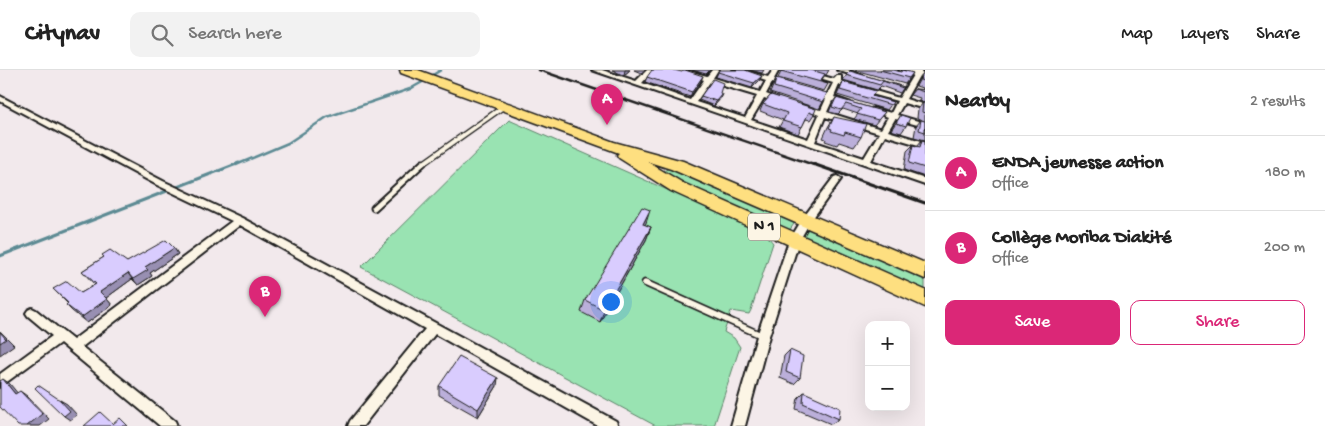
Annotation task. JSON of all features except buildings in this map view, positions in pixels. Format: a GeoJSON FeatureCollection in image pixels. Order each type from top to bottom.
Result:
{"type":"FeatureCollection","features":[{"type":"Feature","properties":{"kind":"highway","name":"N 1"},"geometry":{"type":"LineString","coordinates":[[406,70],[609,145],[677,165],[925,271]]}},
{"type":"Feature","properties":{"kind":"highway","name":"N 1"},"geometry":{"type":"LineString","coordinates":[[609,145],[677,187],[925,299]]}},
{"type":"Feature","properties":{"kind":"street"},"geometry":{"type":"LineString","coordinates":[[595,70],[925,182]]}},
{"type":"Feature","properties":{"kind":"street"},"geometry":{"type":"LineString","coordinates":[[637,84],[651,70]]}},
{"type":"Feature","properties":{"kind":"street"},"geometry":{"type":"LineString","coordinates":[[678,70],[788,103]]}},
{"type":"Feature","properties":{"kind":"street"},"geometry":{"type":"LineString","coordinates":[[691,103],[715,70]]}},
{"type":"Feature","properties":{"kind":"street"},"geometry":{"type":"LineString","coordinates":[[736,70],[795,88]]}},
{"type":"Feature","properties":{"kind":"street"},"geometry":{"type":"LineString","coordinates":[[746,121],[776,70]]}},
{"type":"Feature","properties":{"kind":"street"},"geometry":{"type":"LineString","coordinates":[[793,70],[925,107]]}},
{"type":"Feature","properties":{"kind":"street"},"geometry":{"type":"LineString","coordinates":[[810,143],[835,82],[843,70],[872,78]]}},
{"type":"Feature","properties":{"kind":"street"},"geometry":{"type":"LineString","coordinates":[[866,162],[902,101],[913,90],[920,73],[902,70]]}},
{"type":"Feature","properties":{"kind":"street"},"geometry":{"type":"LineString","coordinates":[[899,86],[913,90]]}},
{"type":"Feature","properties":{"kind":"street"},"geometry":{"type":"LineString","coordinates":[[804,90],[856,105]]}},
{"type":"Feature","properties":{"kind":"street"},"geometry":{"type":"LineString","coordinates":[[0,98],[160,183],[239,220],[611,426]]}},
{"type":"Feature","properties":{"kind":"street"},"geometry":{"type":"LineString","coordinates":[[796,106],[925,145]]}},
{"type":"Feature","properties":{"kind":"street"},"geometry":{"type":"LineString","coordinates":[[866,108],[925,125]]}},
{"type":"Feature","properties":{"kind":"street"},"geometry":{"type":"LineString","coordinates":[[738,426],[763,336],[794,241],[806,220],[837,179]]}},
{"type":"Feature","properties":{"kind":"street"},"geometry":{"type":"LineString","coordinates":[[74,347],[239,220]]}},
{"type":"Feature","properties":{"kind":"street"},"geometry":{"type":"LineString","coordinates":[[32,312],[170,426]]}},
{"type":"Feature","properties":{"kind":"street"},"geometry":{"type":"LineString","coordinates":[[355,426],[433,328]]}},
{"type":"Feature","properties":{"kind":"street"},"geometry":{"type":"LineString","coordinates":[[0,381],[61,336]]}},
{"type":"Feature","properties":{"kind":"lane"},"geometry":{"type":"LineString","coordinates":[[374,208],[415,169],[504,106]]}},
{"type":"Feature","properties":{"kind":"lane"},"geometry":{"type":"LineString","coordinates":[[645,283],[763,336]]}},
{"type":"Feature","properties":{"kind":"green space"},"geometry":{"type":"Polygon","coordinates":[[[509,120],[765,233],[773,243],[749,314],[731,311],[724,332],[734,338],[740,347],[714,426],[656,426],[361,267],[509,120]]]}},
{"type":"Feature","properties":{"kind":"green space"},"geometry":{"type":"Polygon","coordinates":[[[672,167],[796,221],[789,231],[671,182],[661,172],[672,167]]]}},
{"type":"Feature","properties":{"kind":"green space"},"geometry":{"type":"Polygon","coordinates":[[[811,225],[925,275],[925,294],[799,239],[811,225]]]}},
{"type":"Feature","properties":{"kind":"waterway"},"geometry":{"type":"LineString","coordinates":[[431,76],[441,70]]}},
{"type":"Feature","properties":{"kind":"waterway"},"geometry":{"type":"LineString","coordinates":[[236,165],[288,143],[327,117],[410,89],[426,80]]}},
{"type":"Feature","properties":{"kind":"waterway"},"geometry":{"type":"LineString","coordinates":[[0,256],[239,163]]}},
{"type":"Feature","properties":{"kind":"railway"},"geometry":{"type":"LineString","coordinates":[[539,70],[814,165]]}},
{"type":"Feature","properties":{"kind":"railway"},"geometry":{"type":"LineString","coordinates":[[810,163],[925,203]]}},
{"type":"Feature","properties":{"kind":"place","name":"ENDA jeunesse action"},"geometry":{"type":"Point","coordinates":[607,125]}},
{"type":"Feature","properties":{"kind":"place","name":"Collège Moriba Diakité"},"geometry":{"type":"Point","coordinates":[265,317]}}]}
